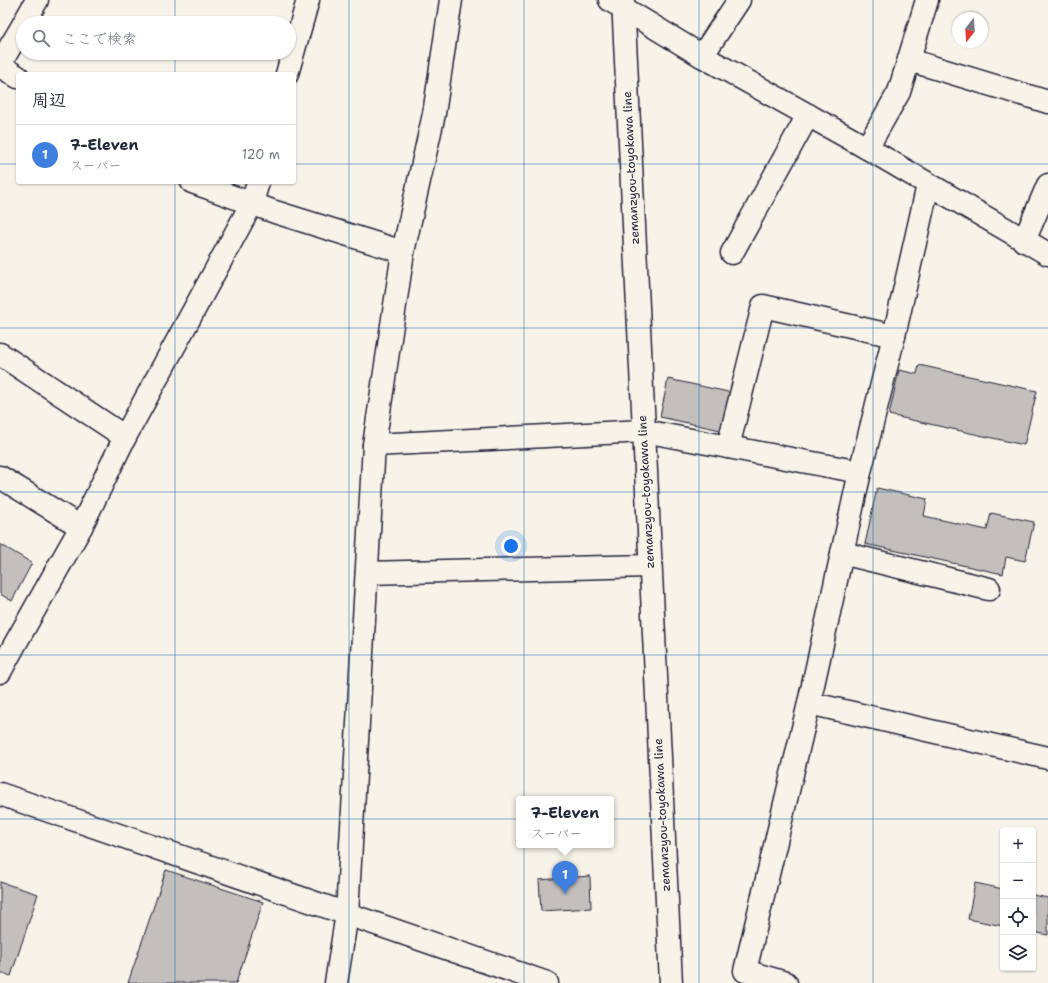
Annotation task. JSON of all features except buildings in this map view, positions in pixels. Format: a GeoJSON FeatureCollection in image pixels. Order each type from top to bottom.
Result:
{"type":"FeatureCollection","features":[{"type":"Feature","properties":{"kind":"street"},"geometry":{"type":"LineString","coordinates":[[28,16],[37,0]]}},
{"type":"Feature","properties":{"kind":"street"},"geometry":{"type":"LineString","coordinates":[[296,40],[308,0]]}},
{"type":"Feature","properties":{"kind":"street"},"geometry":{"type":"LineString","coordinates":[[336,983],[347,914],[374,445],[404,252],[434,114],[451,0]]}},
{"type":"Feature","properties":{"kind":"street"},"geometry":{"type":"LineString","coordinates":[[702,56],[739,0]]}},
{"type":"Feature","properties":{"kind":"street"},"geometry":{"type":"LineString","coordinates":[[867,148],[899,92],[927,0]]}},
{"type":"Feature","properties":{"kind":"street"},"geometry":{"type":"LineString","coordinates":[[619,3],[702,56],[867,148],[1048,254]]}},
{"type":"Feature","properties":{"kind":"street","name":"zemanzyou-toyokawa line"},"geometry":{"type":"LineString","coordinates":[[619,3],[644,431],[671,983]]}},
{"type":"Feature","properties":{"kind":"street"},"geometry":{"type":"LineString","coordinates":[[5,73],[16,45]]}},
{"type":"Feature","properties":{"kind":"street"},"geometry":{"type":"LineString","coordinates":[[287,72],[290,60]]}},
{"type":"Feature","properties":{"kind":"street"},"geometry":{"type":"LineString","coordinates":[[908,60],[1048,102]]}},
{"type":"Feature","properties":{"kind":"street"},"geometry":{"type":"LineString","coordinates":[[732,253],[808,115]]}},
{"type":"Feature","properties":{"kind":"street"},"geometry":{"type":"LineString","coordinates":[[198,184],[275,212],[404,252]]}},
{"type":"Feature","properties":{"kind":"street"},"geometry":{"type":"LineString","coordinates":[[0,672],[81,527],[125,436],[252,203],[257,184]]}},
{"type":"Feature","properties":{"kind":"street"},"geometry":{"type":"LineString","coordinates":[[786,983],[745,971],[809,703],[860,472],[894,336],[928,185]]}},
{"type":"Feature","properties":{"kind":"street"},"geometry":{"type":"LineString","coordinates":[[1024,241],[1048,185]]}},
{"type":"Feature","properties":{"kind":"street"},"geometry":{"type":"LineString","coordinates":[[728,447],[763,306],[894,336]]}},
{"type":"Feature","properties":{"kind":"street"},"geometry":{"type":"LineString","coordinates":[[0,354],[125,436]]}},
{"type":"Feature","properties":{"kind":"street"},"geometry":{"type":"LineString","coordinates":[[374,445],[644,431],[860,472]]}},
{"type":"Feature","properties":{"kind":"street"},"geometry":{"type":"LineString","coordinates":[[0,477],[81,527]]}},
{"type":"Feature","properties":{"kind":"street"},"geometry":{"type":"LineString","coordinates":[[842,553],[988,589]]}},
{"type":"Feature","properties":{"kind":"street"},"geometry":{"type":"LineString","coordinates":[[367,573],[650,566]]}},
{"type":"Feature","properties":{"kind":"street"},"geometry":{"type":"LineString","coordinates":[[809,703],[1048,758]]}},
{"type":"Feature","properties":{"kind":"street"},"geometry":{"type":"LineString","coordinates":[[0,794],[547,983]]}},
{"type":"Feature","properties":{"kind":"place","name":"7-Eleven"},"geometry":{"type":"Point","coordinates":[565,894]}}]}
